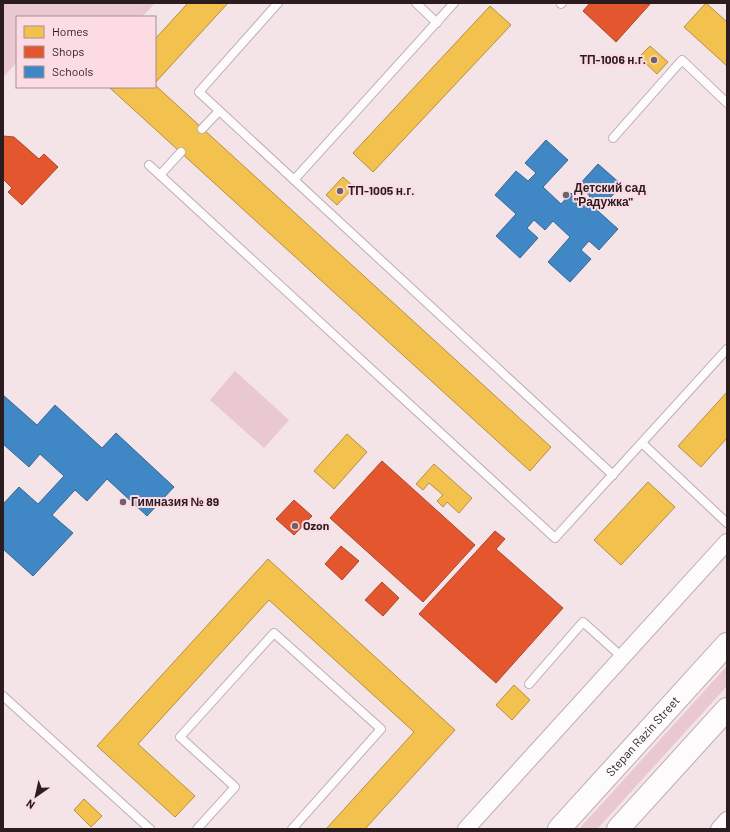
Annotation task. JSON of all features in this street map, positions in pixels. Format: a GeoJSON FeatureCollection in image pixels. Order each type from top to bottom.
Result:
{"type":"FeatureCollection","features":[{"type":"Feature","properties":{"kind":"main road","name":"Stepan Razin Street"},"geometry":{"type":"LineString","coordinates":[[560,829],[727,644]]}},
{"type":"Feature","properties":{"kind":"main road"},"geometry":{"type":"LineString","coordinates":[[618,829],[727,710]]}},
{"type":"Feature","properties":{"kind":"street"},"geometry":{"type":"LineString","coordinates":[[466,829],[727,542]]}},
{"type":"Feature","properties":{"kind":"street"},"geometry":{"type":"LineString","coordinates":[[719,829],[727,820]]}},
{"type":"Feature","properties":{"kind":"lane"},"geometry":{"type":"LineString","coordinates":[[278,3],[199,92],[613,475]]}},
{"type":"Feature","properties":{"kind":"lane"},"geometry":{"type":"LineString","coordinates":[[416,3],[437,22]]}},
{"type":"Feature","properties":{"kind":"lane"},"geometry":{"type":"LineString","coordinates":[[294,180],[454,3]]}},
{"type":"Feature","properties":{"kind":"lane"},"geometry":{"type":"LineString","coordinates":[[613,138],[682,60],[727,103]]}},
{"type":"Feature","properties":{"kind":"lane"},"geometry":{"type":"LineString","coordinates":[[202,129],[219,110]]}},
{"type":"Feature","properties":{"kind":"lane"},"geometry":{"type":"LineString","coordinates":[[160,175],[181,152]]}},
{"type":"Feature","properties":{"kind":"lane"},"geometry":{"type":"LineString","coordinates":[[149,165],[555,538],[727,349]]}},
{"type":"Feature","properties":{"kind":"lane"},"geometry":{"type":"LineString","coordinates":[[642,443],[727,523]]}},
{"type":"Feature","properties":{"kind":"lane"},"geometry":{"type":"LineString","coordinates":[[529,684],[583,622],[622,657]]}},
{"type":"Feature","properties":{"kind":"lane"},"geometry":{"type":"LineString","coordinates":[[197,829],[235,787],[180,737],[274,633],[381,730],[292,829]]}},
{"type":"Feature","properties":{"kind":"lane"},"geometry":{"type":"LineString","coordinates":[[3,696],[150,829]]}},
{"type":"Feature","properties":{"kind":"shaded area"},"geometry":{"type":"Polygon","coordinates":[[[3,3],[155,3],[143,16],[16,16],[16,63],[3,77],[3,3]]]}},
{"type":"Feature","properties":{"kind":"shaded area"},"geometry":{"type":"Polygon","coordinates":[[[235,371],[289,420],[264,448],[210,400],[235,371]]]}},
{"type":"Feature","properties":{"kind":"shaded area"},"geometry":{"type":"Polygon","coordinates":[[[727,666],[727,686],[597,829],[579,829],[727,666]]]}},
{"type":"Feature","properties":{"kind":"building: Homes"},"geometry":{"type":"Polygon","coordinates":[[[188,3],[228,3],[156,82],[156,38],[188,3]]]}},
{"type":"Feature","properties":{"kind":"building: Homes"},"geometry":{"type":"Polygon","coordinates":[[[706,3],[727,22],[727,66],[684,27],[706,3]]]}},
{"type":"Feature","properties":{"kind":"building: Homes"},"geometry":{"type":"Polygon","coordinates":[[[490,6],[511,25],[373,172],[353,153],[490,6]]]}},
{"type":"Feature","properties":{"kind":"building: Homes","name":"ТП-1006 н.г."},"geometry":{"type":"Polygon","coordinates":[[[650,46],[668,62],[657,74],[639,57],[650,46]]]}},
{"type":"Feature","properties":{"kind":"building: Homes"},"geometry":{"type":"Polygon","coordinates":[[[156,86],[551,447],[530,471],[110,88],[156,88],[156,86]]]}},
{"type":"Feature","properties":{"kind":"building: Homes","name":"ТП-1005 н.г."},"geometry":{"type":"Polygon","coordinates":[[[343,177],[354,187],[337,205],[326,195],[343,177]]]}},
{"type":"Feature","properties":{"kind":"building: Homes"},"geometry":{"type":"Polygon","coordinates":[[[727,392],[727,438],[701,467],[678,446],[727,392]]]}},
{"type":"Feature","properties":{"kind":"building: Homes"},"geometry":{"type":"Polygon","coordinates":[[[347,434],[367,452],[334,489],[314,471],[347,434]]]}},
{"type":"Feature","properties":{"kind":"building: Homes"},"geometry":{"type":"Polygon","coordinates":[[[434,464],[472,498],[459,513],[447,502],[443,507],[437,501],[443,495],[429,483],[423,490],[416,484],[434,464]]]}},
{"type":"Feature","properties":{"kind":"building: Homes"},"geometry":{"type":"Polygon","coordinates":[[[648,482],[675,507],[621,565],[594,540],[648,482]]]}},
{"type":"Feature","properties":{"kind":"building: Homes"},"geometry":{"type":"Polygon","coordinates":[[[268,559],[455,730],[365,829],[326,829],[414,732],[269,600],[138,744],[195,796],[175,817],[97,746],[268,559]]]}},
{"type":"Feature","properties":{"kind":"building: Homes"},"geometry":{"type":"Polygon","coordinates":[[[514,685],[530,700],[512,720],[496,705],[514,685]]]}},
{"type":"Feature","properties":{"kind":"building: Homes"},"geometry":{"type":"Polygon","coordinates":[[[84,799],[102,816],[91,827],[74,810],[84,799]]]}},
{"type":"Feature","properties":{"kind":"building: Shops"},"geometry":{"type":"Polygon","coordinates":[[[590,3],[651,3],[616,42],[583,11],[590,3]]]}},
{"type":"Feature","properties":{"kind":"building: Shops"},"geometry":{"type":"Polygon","coordinates":[[[3,136],[14,137],[39,159],[44,154],[58,167],[22,205],[8,192],[12,188],[3,179],[3,136]]]}},
{"type":"Feature","properties":{"kind":"building: Shops"},"geometry":{"type":"Polygon","coordinates":[[[382,461],[475,545],[423,602],[330,518],[382,461]]]}},
{"type":"Feature","properties":{"kind":"building: Shops"},"geometry":{"type":"Polygon","coordinates":[[[294,500],[312,516],[294,535],[276,519],[294,500]]]}},
{"type":"Feature","properties":{"kind":"building: Shops"},"geometry":{"type":"Polygon","coordinates":[[[495,531],[505,539],[496,549],[563,608],[496,683],[419,614],[495,531]]]}},
{"type":"Feature","properties":{"kind":"building: Shops"},"geometry":{"type":"Polygon","coordinates":[[[341,546],[359,561],[342,580],[325,564],[341,546]]]}},
{"type":"Feature","properties":{"kind":"building: Shops"},"geometry":{"type":"Polygon","coordinates":[[[382,582],[399,598],[383,616],[365,600],[382,582]]]}},
{"type":"Feature","properties":{"kind":"building: Schools"},"geometry":{"type":"Polygon","coordinates":[[[546,140],[568,160],[543,187],[561,204],[571,193],[583,204],[590,196],[578,186],[598,164],[622,185],[598,211],[618,229],[599,250],[589,241],[581,250],[591,259],[570,282],[548,262],[570,237],[553,221],[545,230],[534,220],[527,228],[538,238],[520,258],[496,236],[516,214],[495,195],[516,171],[528,181],[536,173],[525,163],[546,140]]]}},
{"type":"Feature","properties":{"kind":"building: Schools"},"geometry":{"type":"Polygon","coordinates":[[[3,395],[37,425],[55,405],[102,448],[116,433],[174,487],[147,516],[107,479],[87,501],[75,490],[52,515],[73,533],[33,576],[3,549],[3,504],[19,487],[38,504],[64,476],[40,454],[29,467],[3,444],[3,395]]]}},
{"type":"Feature","properties":{"kind":"place","name":"ТП-1006 н.г."},"geometry":{"type":"Point","coordinates":[654,60]}},
{"type":"Feature","properties":{"kind":"place","name":"ТП-1005 н.г."},"geometry":{"type":"Point","coordinates":[340,191]}},
{"type":"Feature","properties":{"kind":"place","name":"Детский сад \"Радужка\""},"geometry":{"type":"Point","coordinates":[566,195]}},
{"type":"Feature","properties":{"kind":"place","name":"Гимназия № 89"},"geometry":{"type":"Point","coordinates":[123,502]}},
{"type":"Feature","properties":{"kind":"place","name":"Ozon"},"geometry":{"type":"Point","coordinates":[295,526]}}]}
